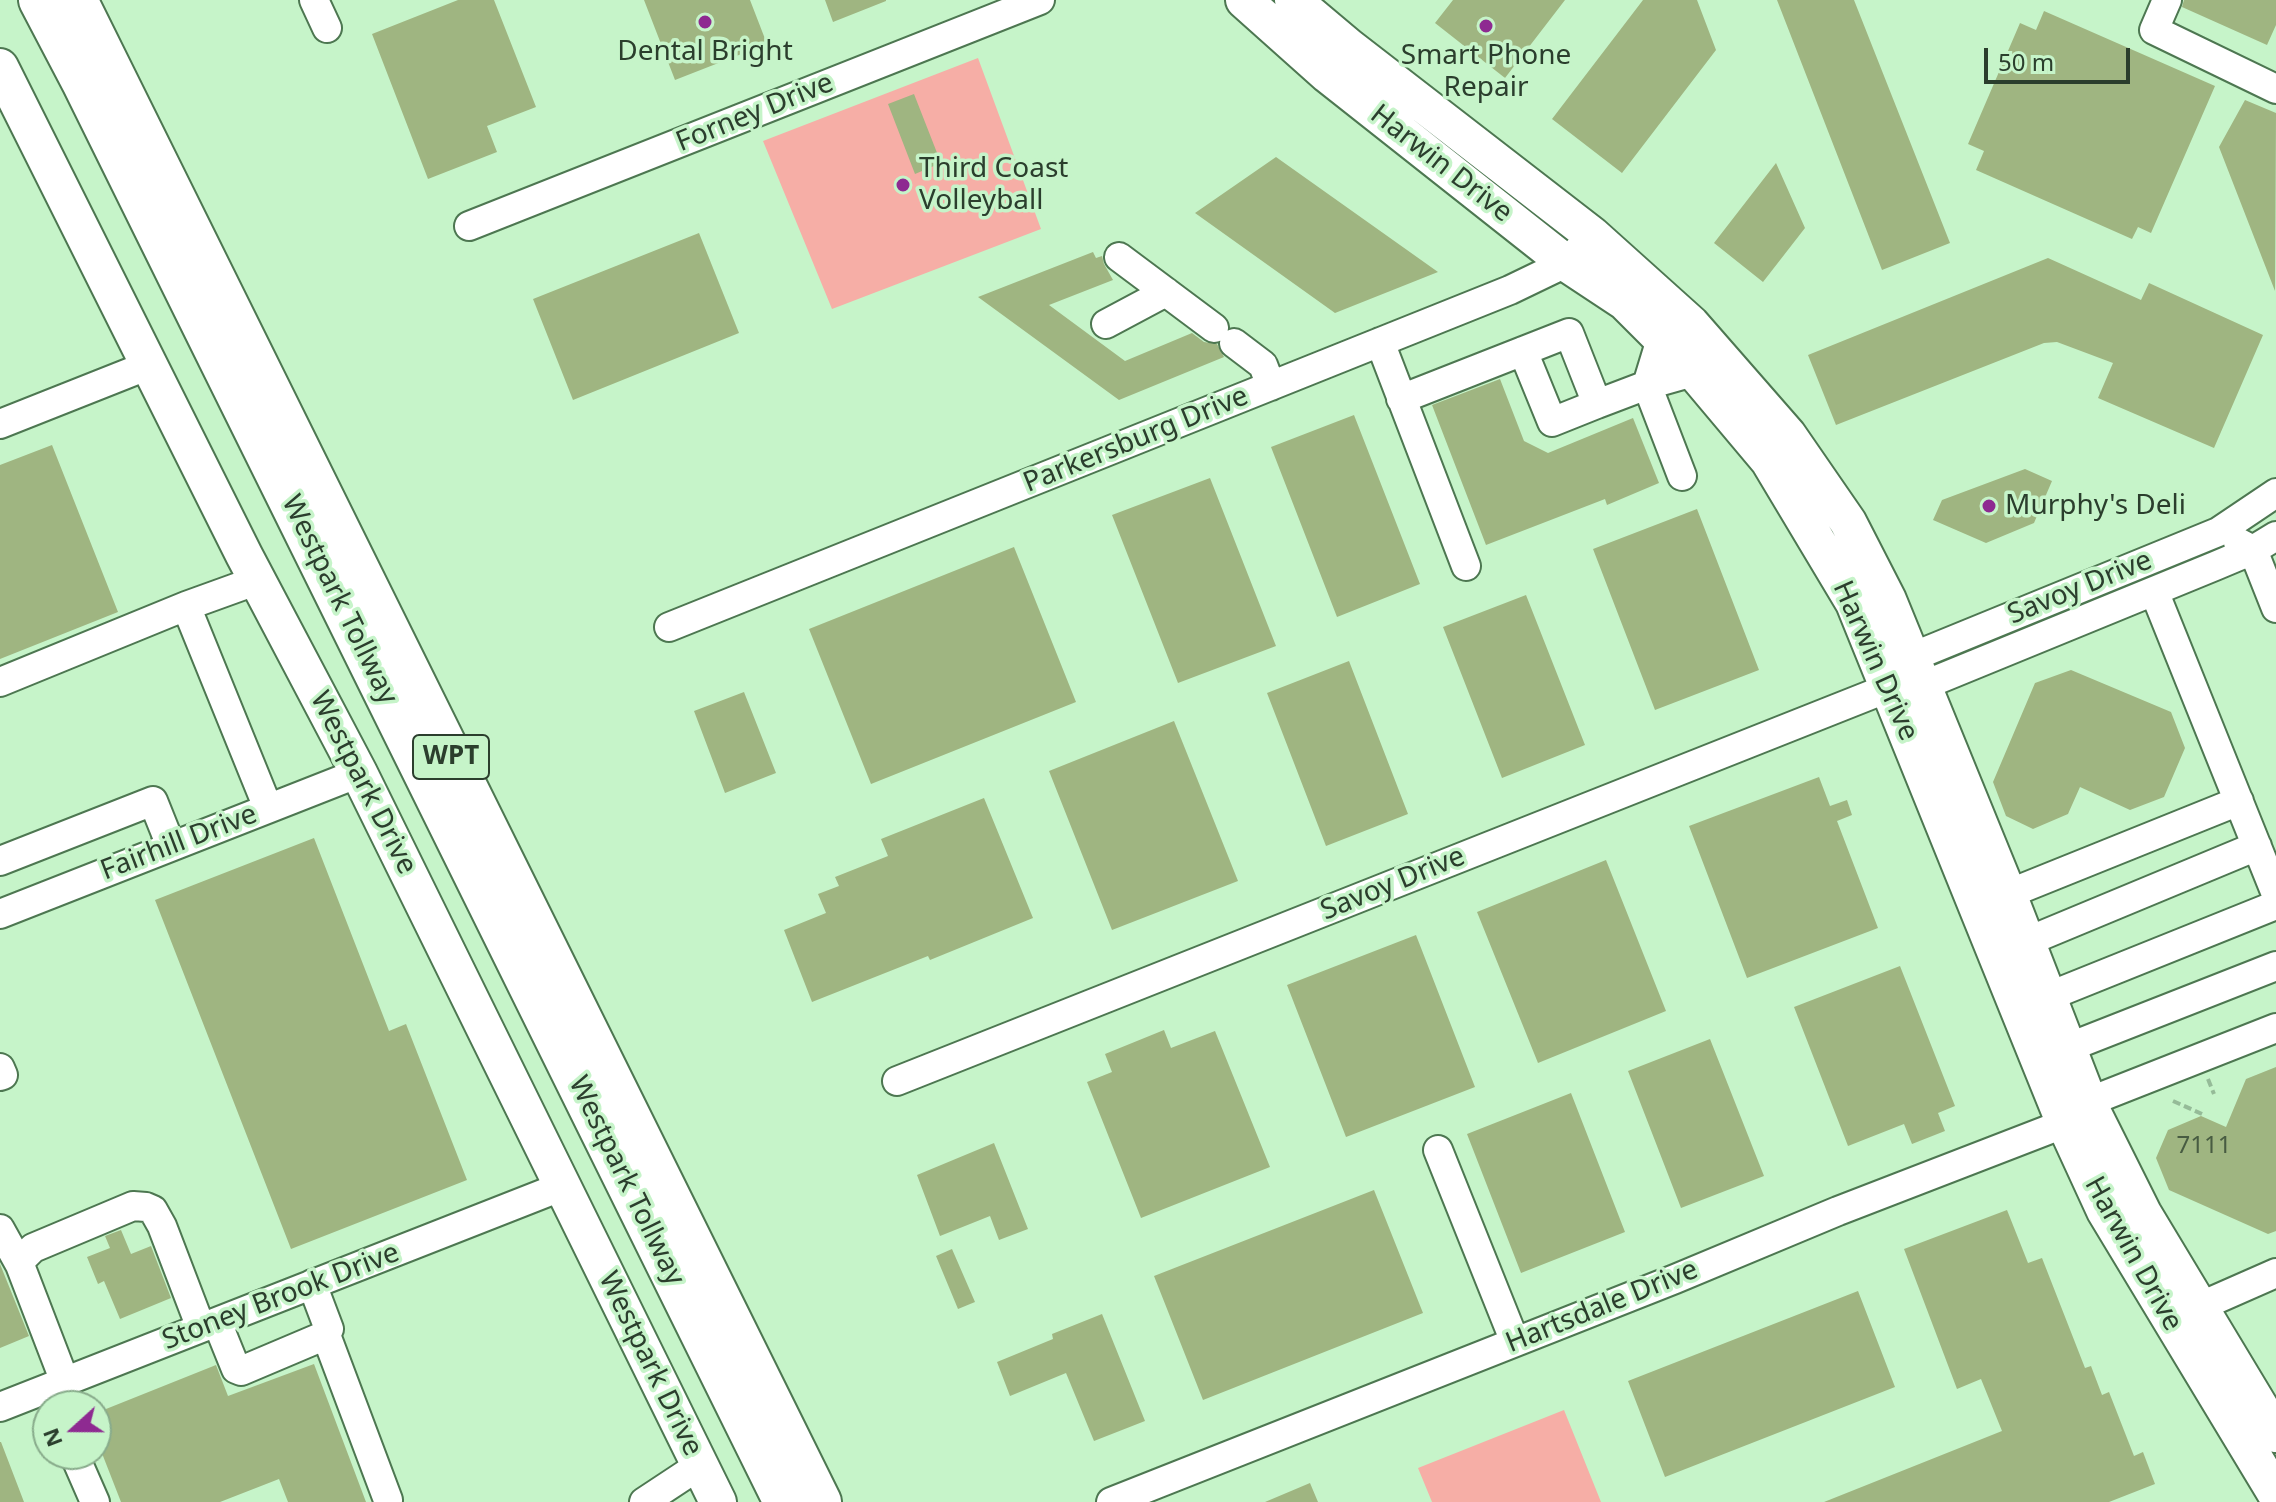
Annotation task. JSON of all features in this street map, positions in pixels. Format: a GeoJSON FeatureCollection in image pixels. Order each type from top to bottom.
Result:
{"type":"FeatureCollection","features":[{"type":"Feature","properties":{"kind":"highway","name":"Westpark Tollway"},"geometry":{"type":"LineString","coordinates":[[63,10],[785,1502]]}},
{"type":"Feature","properties":{"kind":"highway","name":"Westpark Tollway"},"geometry":{"type":"LineString","coordinates":[[63,10],[820,1502]]}},
{"type":"Feature","properties":{"kind":"main road","name":"Harwin Drive"},"geometry":{"type":"LineString","coordinates":[[1244,0],[1339,61],[1592,235],[1691,324],[1779,448]]}},
{"type":"Feature","properties":{"kind":"main road","name":"Harwin Drive"},"geometry":{"type":"LineString","coordinates":[[1293,0],[1339,61],[1566,263],[1625,302],[1693,372],[1779,448],[1848,522],[1888,600],[1908,676],[1992,900],[2082,1113],[2276,1434]]}},
{"type":"Feature","properties":{"kind":"main road","name":"Westpark Drive"},"geometry":{"type":"LineString","coordinates":[[0,67],[258,580],[359,773],[718,1502]]}},
{"type":"Feature","properties":{"kind":"main road","name":"Harwin Drive"},"geometry":{"type":"LineString","coordinates":[[1992,900],[2026,942],[2067,1048],[2105,1211],[2276,1494]]}},
{"type":"Feature","properties":{"kind":"street"},"geometry":{"type":"LineString","coordinates":[[314,0],[327,28]]}},
{"type":"Feature","properties":{"kind":"street","name":"Forney Drive"},"geometry":{"type":"LineString","coordinates":[[469,226],[1040,0]]}},
{"type":"Feature","properties":{"kind":"street"},"geometry":{"type":"LineString","coordinates":[[2167,0],[2154,30],[2276,89]]}},
{"type":"Feature","properties":{"kind":"street","name":"Parkersburg Drive"},"geometry":{"type":"LineString","coordinates":[[669,627],[1510,290],[1566,263],[1592,235]]}},
{"type":"Feature","properties":{"kind":"street"},"geometry":{"type":"LineString","coordinates":[[1119,257],[1263,365],[1271,386]]}},
{"type":"Feature","properties":{"kind":"street"},"geometry":{"type":"LineString","coordinates":[[1106,324],[1166,292]]}},
{"type":"Feature","properties":{"kind":"street"},"geometry":{"type":"LineString","coordinates":[[1401,399],[1569,333],[1597,404]]}},
{"type":"Feature","properties":{"kind":"street"},"geometry":{"type":"LineString","coordinates":[[1661,339],[1647,385],[1682,476]]}},
{"type":"Feature","properties":{"kind":"street"},"geometry":{"type":"LineString","coordinates":[[1380,342],[1466,566]]}},
{"type":"Feature","properties":{"kind":"street"},"geometry":{"type":"LineString","coordinates":[[1523,351],[1552,422],[1647,385],[1693,372]]}},
{"type":"Feature","properties":{"kind":"street"},"geometry":{"type":"LineString","coordinates":[[0,424],[149,365]]}},
{"type":"Feature","properties":{"kind":"street","name":"Savoy Drive"},"geometry":{"type":"LineString","coordinates":[[1908,676],[2218,532],[2276,493]]}},
{"type":"Feature","properties":{"kind":"street"},"geometry":{"type":"LineString","coordinates":[[2218,532],[2264,543],[2276,608]]}},
{"type":"Feature","properties":{"kind":"street","name":"Savoy Drive"},"geometry":{"type":"LineString","coordinates":[[897,1081],[1908,676],[2154,591],[2264,543]]}},
{"type":"Feature","properties":{"kind":"street"},"geometry":{"type":"LineString","coordinates":[[0,682],[258,580]]}},
{"type":"Feature","properties":{"kind":"street"},"geometry":{"type":"LineString","coordinates":[[2154,591],[2276,894]]}},
{"type":"Feature","properties":{"kind":"street"},"geometry":{"type":"LineString","coordinates":[[186,606],[268,808]]}},
{"type":"Feature","properties":{"kind":"street","name":"Fairhill Drive"},"geometry":{"type":"LineString","coordinates":[[0,914],[359,773]]}},
{"type":"Feature","properties":{"kind":"street"},"geometry":{"type":"LineString","coordinates":[[0,861],[153,801],[171,846]]}},
{"type":"Feature","properties":{"kind":"street"},"geometry":{"type":"LineString","coordinates":[[1992,900],[2239,801]]}},
{"type":"Feature","properties":{"kind":"street"},"geometry":{"type":"LineString","coordinates":[[2026,942],[2257,846]]}},
{"type":"Feature","properties":{"kind":"street"},"geometry":{"type":"LineString","coordinates":[[2047,997],[2276,905]]}},
{"type":"Feature","properties":{"kind":"street"},"geometry":{"type":"LineString","coordinates":[[2067,1048],[2276,966]]}},
{"type":"Feature","properties":{"kind":"street","name":"Hartsdale Drive"},"geometry":{"type":"LineString","coordinates":[[1111,1502],[2082,1113],[2276,1028]]}},
{"type":"Feature","properties":{"kind":"street"},"geometry":{"type":"LineString","coordinates":[[0,1068],[3,1075],[0,1076]]}},
{"type":"Feature","properties":{"kind":"street"},"geometry":{"type":"LineString","coordinates":[[1438,1150],[1515,1342]]}},
{"type":"Feature","properties":{"kind":"street","name":"Stoney Brook Drive"},"geometry":{"type":"LineString","coordinates":[[59,1390],[209,1325],[563,1186]]}},
{"type":"Feature","properties":{"kind":"street"},"geometry":{"type":"LineString","coordinates":[[20,1265],[33,1248],[133,1206],[153,1210],[209,1325],[236,1369],[241,1371],[326,1335],[329,1329],[312,1284]]}},
{"type":"Feature","properties":{"kind":"street"},"geometry":{"type":"LineString","coordinates":[[0,1229],[20,1265],[53,1390]]}},
{"type":"Feature","properties":{"kind":"street"},"geometry":{"type":"LineString","coordinates":[[2201,1306],[2276,1273]]}},
{"type":"Feature","properties":{"kind":"street"},"geometry":{"type":"LineString","coordinates":[[326,1335],[388,1500]]}},
{"type":"Feature","properties":{"kind":"street","name":"Stoney Brook Drive"},"geometry":{"type":"LineString","coordinates":[[0,1407],[32,1398]]}},
{"type":"Feature","properties":{"kind":"street"},"geometry":{"type":"LineString","coordinates":[[644,1502],[653,1493],[700,1465]]}},
{"type":"Feature","properties":{"kind":"street"},"geometry":{"type":"LineString","coordinates":[[81,1470],[95,1502]]}},
{"type":"Feature","properties":{"kind":"path"},"geometry":{"type":"LineString","coordinates":[[2211,1086],[2214,1094]]}},
{"type":"Feature","properties":{"kind":"path"},"geometry":{"type":"LineString","coordinates":[[2173,1101],[2202,1114]]}},
{"type":"Feature","properties":{"kind":"shaded area","name":"Third Coast Volleyball"},"geometry":{"type":"Polygon","coordinates":[[[978,58],[1041,229],[832,309],[763,141],[978,58]]]}},
{"type":"Feature","properties":{"kind":"shaded area"},"geometry":{"type":"Polygon","coordinates":[[[1564,1410],[1601,1502],[1432,1502],[1418,1468],[1564,1410]]]}},
{"type":"Feature","properties":{"kind":"building"},"geometry":{"type":"Polygon","coordinates":[[[458,0],[494,0],[536,107],[487,126],[497,152],[428,179],[372,34],[458,0]]]}},
{"type":"Feature","properties":{"kind":"building","name":"Dental Bright"},"geometry":{"type":"Polygon","coordinates":[[[644,0],[750,0],[767,44],[675,80],[644,0]]]}},
{"type":"Feature","properties":{"kind":"building"},"geometry":{"type":"Polygon","coordinates":[[[825,0],[886,0],[886,1],[833,22],[825,0]]]}},
{"type":"Feature","properties":{"kind":"building"},"geometry":{"type":"Polygon","coordinates":[[[1453,0],[1565,0],[1505,78],[1435,23],[1453,0]]]}},
{"type":"Feature","properties":{"kind":"building"},"geometry":{"type":"Polygon","coordinates":[[[1643,0],[1697,0],[1716,50],[1622,173],[1552,119],[1643,0]]]}},
{"type":"Feature","properties":{"kind":"building"},"geometry":{"type":"Polygon","coordinates":[[[1777,0],[1854,0],[1950,243],[1882,270],[1777,0]]]}},
{"type":"Feature","properties":{"kind":"building"},"geometry":{"type":"Polygon","coordinates":[[[2184,0],[2276,0],[2276,25],[2267,45],[2182,7],[2184,0]]]}},
{"type":"Feature","properties":{"kind":"building"},"geometry":{"type":"Polygon","coordinates":[[[2044,11],[2215,86],[2151,233],[2138,227],[2132,239],[1976,170],[1984,151],[1968,144],[2020,23],[2036,30],[2044,11]]]}},
{"type":"Feature","properties":{"kind":"building"},"geometry":{"type":"Polygon","coordinates":[[[914,94],[941,163],[915,174],[888,104],[914,94]]]}},
{"type":"Feature","properties":{"kind":"building"},"geometry":{"type":"Polygon","coordinates":[[[2245,100],[2276,113],[2275,291],[2219,147],[2245,100]]]}},
{"type":"Feature","properties":{"kind":"building"},"geometry":{"type":"Polygon","coordinates":[[[1276,157],[1438,272],[1335,313],[1195,213],[1276,157]]]}},
{"type":"Feature","properties":{"kind":"building"},"geometry":{"type":"Polygon","coordinates":[[[1776,163],[1805,228],[1763,282],[1714,243],[1776,163]]]}},
{"type":"Feature","properties":{"kind":"building"},"geometry":{"type":"Polygon","coordinates":[[[699,233],[739,333],[573,400],[533,299],[699,233]]]}},
{"type":"Feature","properties":{"kind":"building"},"geometry":{"type":"Polygon","coordinates":[[[1093,252],[1096,258],[1102,256],[1113,280],[1049,305],[1125,361],[1192,333],[1204,342],[1217,344],[1224,357],[1119,400],[978,297],[1093,252]]]}},
{"type":"Feature","properties":{"kind":"building"},"geometry":{"type":"Polygon","coordinates":[[[2048,258],[2141,300],[2149,283],[2263,335],[2214,448],[2098,398],[2113,363],[2057,342],[2044,343],[1836,425],[1808,355],[2048,258]]]}},
{"type":"Feature","properties":{"kind":"building"},"geometry":{"type":"Polygon","coordinates":[[[1500,379],[1524,441],[1548,453],[1633,418],[1659,483],[1607,505],[1605,499],[1486,545],[1432,405],[1500,379]]]}},
{"type":"Feature","properties":{"kind":"building"},"geometry":{"type":"Polygon","coordinates":[[[1354,415],[1420,584],[1337,617],[1271,447],[1354,415]]]}},
{"type":"Feature","properties":{"kind":"building"},"geometry":{"type":"Polygon","coordinates":[[[52,445],[118,612],[0,659],[0,465],[52,445]]]}},
{"type":"Feature","properties":{"kind":"building"},"geometry":{"type":"Polygon","coordinates":[[[2025,469],[2052,481],[2034,523],[1986,543],[1933,520],[1942,500],[2025,469]]]}},
{"type":"Feature","properties":{"kind":"building"},"geometry":{"type":"Polygon","coordinates":[[[1210,478],[1276,646],[1178,683],[1112,515],[1210,478]]]}},
{"type":"Feature","properties":{"kind":"building"},"geometry":{"type":"Polygon","coordinates":[[[1697,509],[1759,670],[1655,710],[1593,549],[1697,509]]]}},
{"type":"Feature","properties":{"kind":"building"},"geometry":{"type":"Polygon","coordinates":[[[1014,547],[1076,702],[871,784],[809,629],[1014,547]]]}},
{"type":"Feature","properties":{"kind":"building"},"geometry":{"type":"Polygon","coordinates":[[[1526,595],[1585,745],[1502,778],[1443,627],[1526,595]]]}},
{"type":"Feature","properties":{"kind":"building"},"geometry":{"type":"Polygon","coordinates":[[[1349,661],[1408,814],[1326,846],[1267,693],[1349,661]]]}},
{"type":"Feature","properties":{"kind":"building"},"geometry":{"type":"Polygon","coordinates":[[[2071,670],[2171,712],[2185,748],[2164,797],[2130,810],[2080,787],[2068,814],[2033,829],[2006,816],[1993,782],[2035,683],[2071,670]]]}},
{"type":"Feature","properties":{"kind":"building"},"geometry":{"type":"Polygon","coordinates":[[[744,692],[776,773],[725,793],[694,711],[744,692]]]}},
{"type":"Feature","properties":{"kind":"building"},"geometry":{"type":"Polygon","coordinates":[[[1174,721],[1238,881],[1112,930],[1049,771],[1174,721]]]}},
{"type":"Feature","properties":{"kind":"building"},"geometry":{"type":"Polygon","coordinates":[[[1819,777],[1830,806],[1847,800],[1852,815],[1837,821],[1878,928],[1747,978],[1689,826],[1819,777]]]}},
{"type":"Feature","properties":{"kind":"building"},"geometry":{"type":"Polygon","coordinates":[[[984,798],[1033,918],[930,960],[928,956],[812,1002],[784,930],[826,913],[818,894],[839,886],[835,877],[888,856],[881,839],[984,798]]]}},
{"type":"Feature","properties":{"kind":"building"},"geometry":{"type":"Polygon","coordinates":[[[314,838],[389,1031],[406,1024],[467,1180],[291,1249],[155,900],[314,838]]]}},
{"type":"Feature","properties":{"kind":"building"},"geometry":{"type":"Polygon","coordinates":[[[1606,860],[1666,1011],[1538,1063],[1477,912],[1606,860]]]}},
{"type":"Feature","properties":{"kind":"building"},"geometry":{"type":"Polygon","coordinates":[[[1416,935],[1475,1087],[1346,1137],[1287,985],[1416,935]]]}},
{"type":"Feature","properties":{"kind":"building"},"geometry":{"type":"Polygon","coordinates":[[[1900,966],[1955,1106],[1938,1113],[1945,1131],[1912,1144],[1904,1124],[1848,1146],[1794,1007],[1900,966]]]}},
{"type":"Feature","properties":{"kind":"building"},"geometry":{"type":"Polygon","coordinates":[[[1164,1030],[1171,1048],[1215,1031],[1270,1167],[1141,1218],[1087,1082],[1112,1072],[1105,1054],[1164,1030]]]}},
{"type":"Feature","properties":{"kind":"building"},"geometry":{"type":"Polygon","coordinates":[[[1710,1039],[1764,1176],[1681,1208],[1628,1071],[1710,1039]]]}},
{"type":"Feature","properties":{"kind":"building"},"geometry":{"type":"Polygon","coordinates":[[[2276,1067],[2276,1231],[2268,1234],[2169,1190],[2156,1158],[2168,1130],[2201,1116],[2226,1127],[2246,1079],[2276,1067]]]}},
{"type":"Feature","properties":{"kind":"building"},"geometry":{"type":"Polygon","coordinates":[[[1571,1093],[1625,1232],[1521,1273],[1467,1134],[1571,1093]]]}},
{"type":"Feature","properties":{"kind":"building"},"geometry":{"type":"Polygon","coordinates":[[[994,1143],[1028,1229],[999,1240],[990,1216],[940,1236],[917,1175],[994,1143]]]}},
{"type":"Feature","properties":{"kind":"building"},"geometry":{"type":"Polygon","coordinates":[[[1374,1190],[1423,1313],[1203,1400],[1154,1276],[1374,1190]]]}},
{"type":"Feature","properties":{"kind":"building"},"geometry":{"type":"Polygon","coordinates":[[[2007,1210],[2028,1263],[2042,1258],[2085,1368],[2091,1366],[2102,1395],[2109,1392],[2134,1456],[2143,1452],[2155,1484],[2109,1502],[1824,1502],[2002,1431],[1981,1379],[1957,1389],[1904,1249],[2007,1210]]]}},
{"type":"Feature","properties":{"kind":"building"},"geometry":{"type":"Polygon","coordinates":[[[121,1230],[131,1254],[151,1246],[171,1298],[120,1319],[104,1281],[98,1284],[87,1257],[110,1248],[105,1236],[121,1230]]]}},
{"type":"Feature","properties":{"kind":"building"},"geometry":{"type":"Polygon","coordinates":[[[952,1249],[975,1302],[958,1309],[936,1256],[952,1249]]]}},
{"type":"Feature","properties":{"kind":"building"},"geometry":{"type":"Polygon","coordinates":[[[0,1264],[29,1336],[0,1348],[0,1264]]]}},
{"type":"Feature","properties":{"kind":"building"},"geometry":{"type":"Polygon","coordinates":[[[1858,1291],[1895,1387],[1665,1477],[1628,1381],[1858,1291]]]}},
{"type":"Feature","properties":{"kind":"building"},"geometry":{"type":"Polygon","coordinates":[[[1102,1314],[1145,1421],[1094,1441],[1066,1373],[1010,1396],[997,1362],[1053,1339],[1052,1334],[1102,1314]]]}},
{"type":"Feature","properties":{"kind":"building"},"geometry":{"type":"Polygon","coordinates":[[[314,1364],[366,1502],[288,1502],[279,1479],[220,1502],[121,1502],[108,1470],[112,1470],[112,1407],[216,1365],[228,1396],[314,1364]]]}},
{"type":"Feature","properties":{"kind":"building"},"geometry":{"type":"Polygon","coordinates":[[[1,1442],[24,1502],[0,1502],[1,1442]]]}},
{"type":"Feature","properties":{"kind":"building"},"geometry":{"type":"Polygon","coordinates":[[[1310,1483],[1318,1502],[1265,1502],[1310,1483]]]}},
{"type":"Feature","properties":{"kind":"place","name":"Dental Bright"},"geometry":{"type":"Point","coordinates":[705,22]}},
{"type":"Feature","properties":{"kind":"place","name":"Smart Phone Repair"},"geometry":{"type":"Point","coordinates":[1486,26]}},
{"type":"Feature","properties":{"kind":"place","name":"Third Coast Volleyball"},"geometry":{"type":"Point","coordinates":[903,185]}},
{"type":"Feature","properties":{"kind":"place","name":"Murphy's Deli"},"geometry":{"type":"Point","coordinates":[1989,506]}}]}
